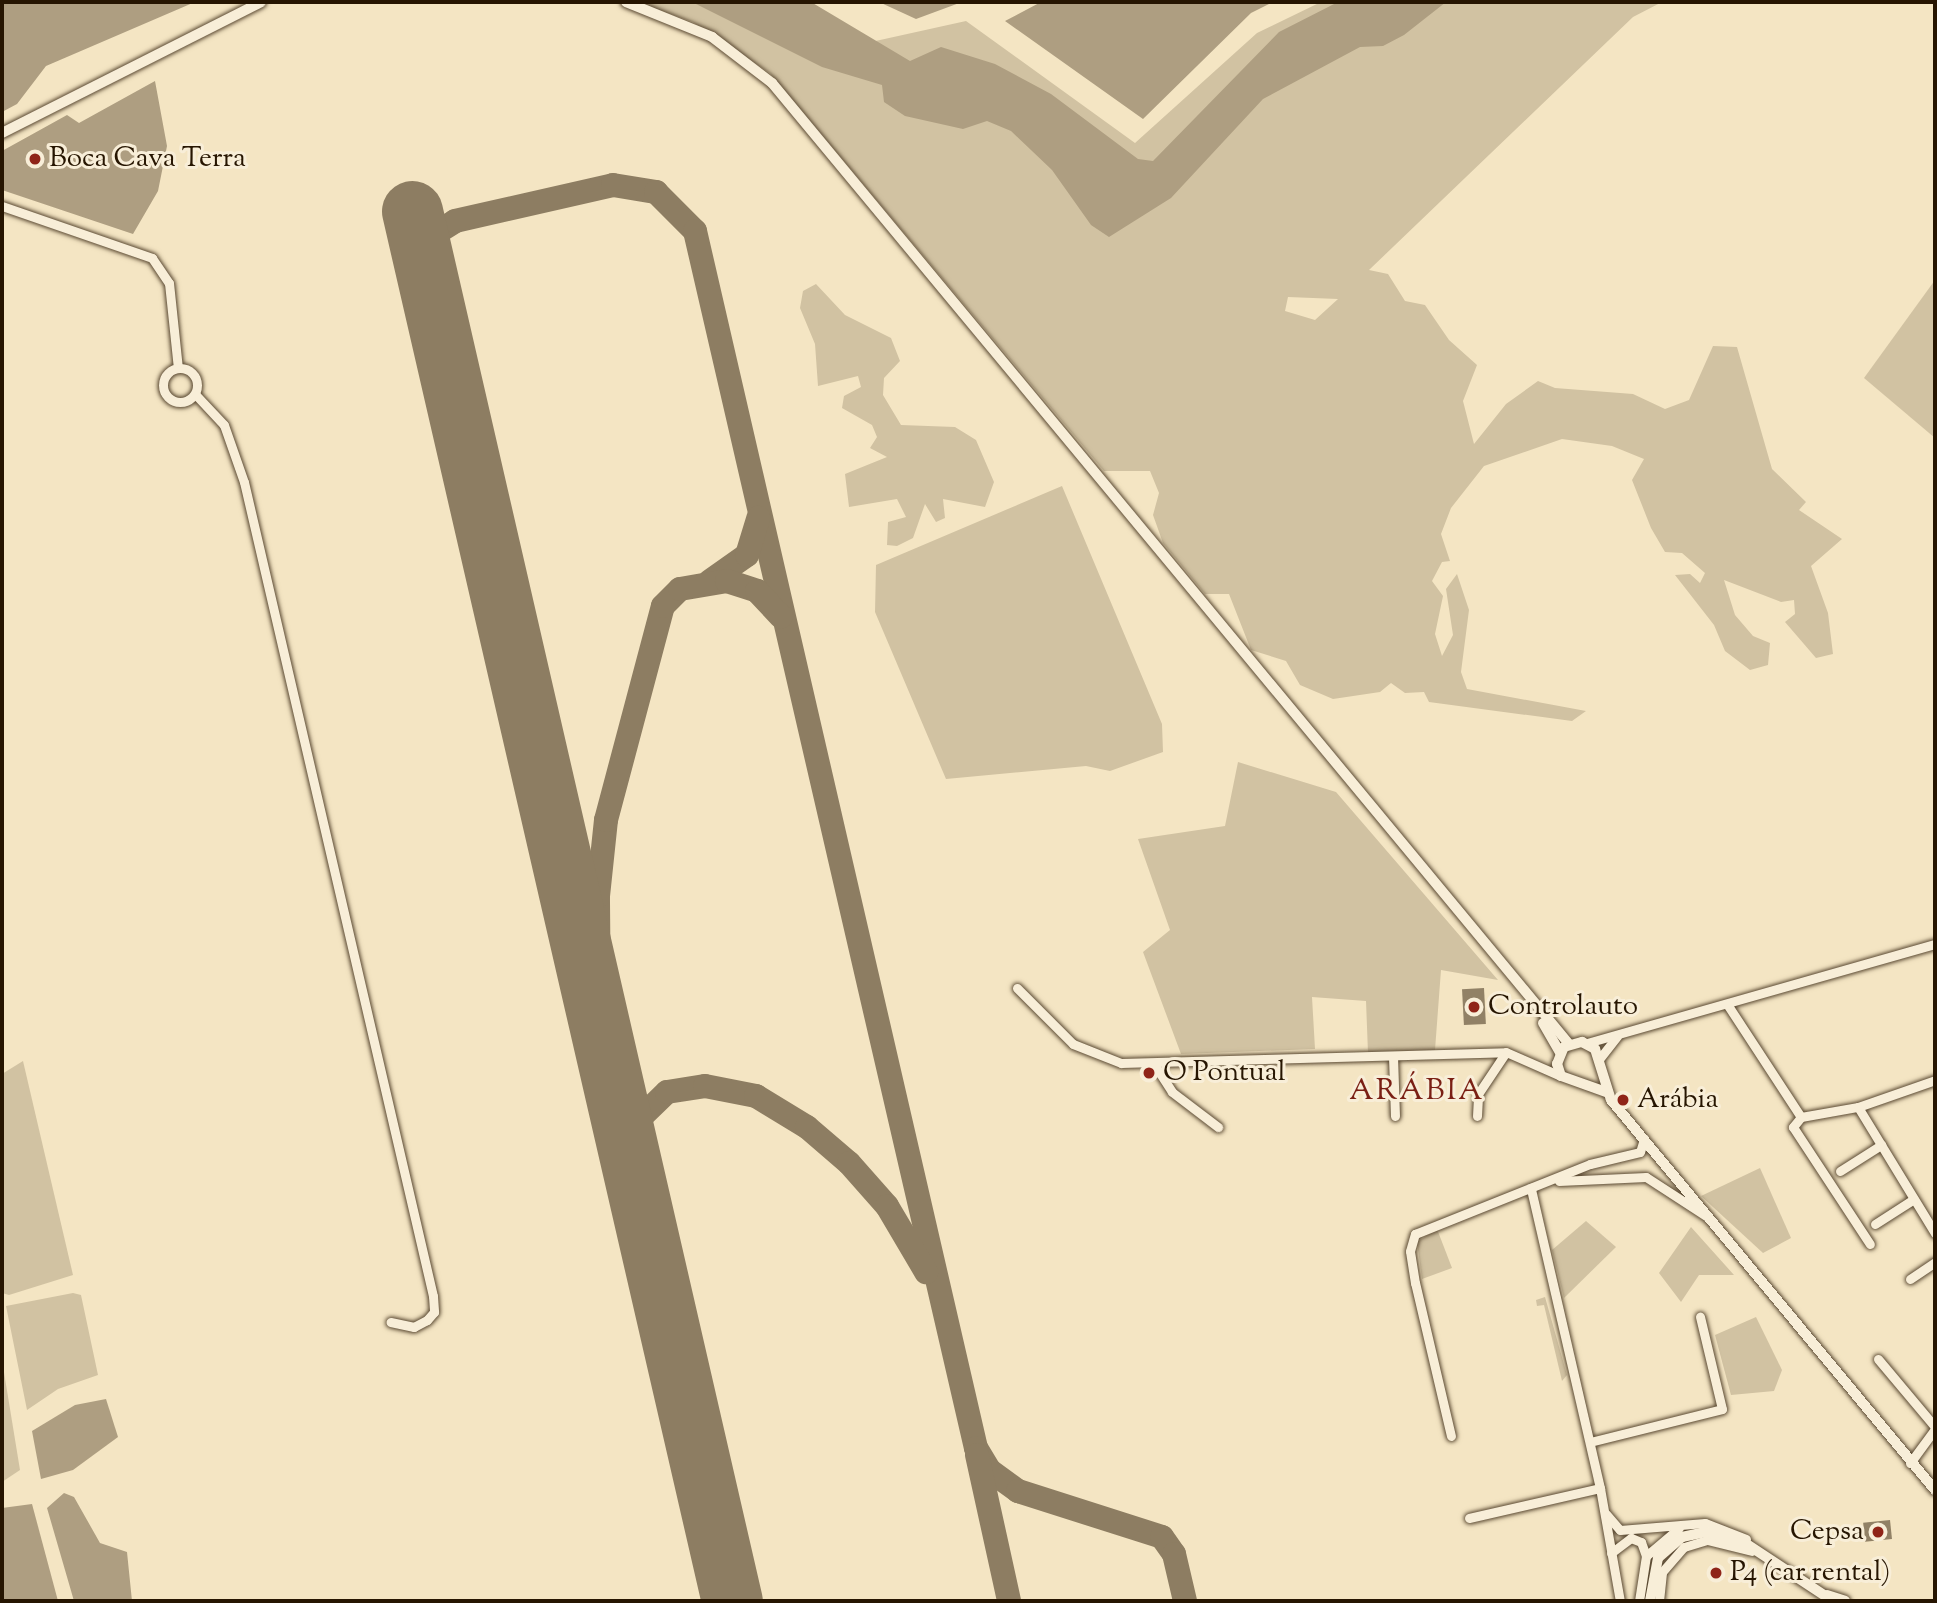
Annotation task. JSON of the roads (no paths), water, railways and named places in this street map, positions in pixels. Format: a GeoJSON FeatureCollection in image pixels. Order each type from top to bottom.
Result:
{"type":"FeatureCollection","features":[{"type":"Feature","properties":{"kind":"street"},"geometry":{"type":"LineString","coordinates":[[2,133],[261,2]]}},
{"type":"Feature","properties":{"kind":"street"},"geometry":{"type":"LineString","coordinates":[[626,2],[712,37],[772,83],[1534,1009],[1562,1051],[1561,1076]]}},
{"type":"Feature","properties":{"kind":"street"},"geometry":{"type":"LineString","coordinates":[[2,205],[152,258],[169,283],[178,368]]}},
{"type":"Feature","properties":{"kind":"street"},"geometry":{"type":"LineString","coordinates":[[178,368],[195,378],[195,394],[224,425],[244,482],[433,1296],[434,1312],[427,1320],[414,1327],[391,1322]]}},
{"type":"Feature","properties":{"kind":"street"},"geometry":{"type":"LineString","coordinates":[[178,368],[165,376],[164,393],[177,402],[195,394]]}},
{"type":"Feature","properties":{"kind":"street"},"geometry":{"type":"LineString","coordinates":[[1534,1060],[1935,944]]}},
{"type":"Feature","properties":{"kind":"street"},"geometry":{"type":"LineString","coordinates":[[1017,988],[1073,1044],[1106,1060],[1154,1064],[1506,1052],[1534,1060],[1561,1076],[1606,1092]]}},
{"type":"Feature","properties":{"kind":"street"},"geometry":{"type":"LineString","coordinates":[[1727,1004],[1801,1117]]}},
{"type":"Feature","properties":{"kind":"street"},"geometry":{"type":"LineString","coordinates":[[1582,1085],[1617,1037]]}},
{"type":"Feature","properties":{"kind":"street"},"geometry":{"type":"LineString","coordinates":[[1587,1043],[1600,1062],[1606,1092],[1935,1490]]}},
{"type":"Feature","properties":{"kind":"street"},"geometry":{"type":"LineString","coordinates":[[1477,1116],[1478,1094],[1506,1052]]}},
{"type":"Feature","properties":{"kind":"street"},"geometry":{"type":"LineString","coordinates":[[1392,1056],[1395,1116]]}},
{"type":"Feature","properties":{"kind":"street"},"geometry":{"type":"LineString","coordinates":[[1154,1064],[1172,1092],[1218,1127]]}},
{"type":"Feature","properties":{"kind":"street"},"geometry":{"type":"LineString","coordinates":[[1870,1244],[1793,1128],[1801,1117],[1858,1107],[1935,1080]]}},
{"type":"Feature","properties":{"kind":"street"},"geometry":{"type":"LineString","coordinates":[[1858,1107],[1935,1233]]}},
{"type":"Feature","properties":{"kind":"street"},"geometry":{"type":"LineString","coordinates":[[1451,1436],[1411,1241],[1431,1224],[1640,1152],[1644,1139]]}},
{"type":"Feature","properties":{"kind":"street"},"geometry":{"type":"LineString","coordinates":[[1840,1171],[1881,1144]]}},
{"type":"Feature","properties":{"kind":"street"},"geometry":{"type":"LineString","coordinates":[[1543,1184],[1638,1175],[1706,1216]]}},
{"type":"Feature","properties":{"kind":"street"},"geometry":{"type":"LineString","coordinates":[[1531,1188],[1606,1514],[1620,1601]]}},
{"type":"Feature","properties":{"kind":"street"},"geometry":{"type":"LineString","coordinates":[[1875,1224],[1914,1199]]}},
{"type":"Feature","properties":{"kind":"street"},"geometry":{"type":"LineString","coordinates":[[1910,1279],[1935,1262]]}},
{"type":"Feature","properties":{"kind":"street"},"geometry":{"type":"LineString","coordinates":[[1590,1442],[1722,1409],[1700,1317]]}},
{"type":"Feature","properties":{"kind":"street"},"geometry":{"type":"LineString","coordinates":[[1878,1359],[1935,1428],[1910,1463]]}},
{"type":"Feature","properties":{"kind":"street"},"geometry":{"type":"LineString","coordinates":[[1469,1518],[1600,1488]]}},
{"type":"Feature","properties":{"kind":"street"},"geometry":{"type":"LineString","coordinates":[[1606,1514],[1620,1530],[1690,1524],[1728,1529],[1829,1598],[1845,1601]]}},
{"type":"Feature","properties":{"kind":"street"},"geometry":{"type":"LineString","coordinates":[[1639,1601],[1646,1556],[1664,1536],[1690,1524]]}},
{"type":"Feature","properties":{"kind":"street"},"geometry":{"type":"LineString","coordinates":[[1650,1601],[1658,1558],[1682,1537],[1716,1533],[1767,1556]]}},
{"type":"Feature","properties":{"kind":"street"},"geometry":{"type":"LineString","coordinates":[[1611,1553],[1624,1540],[1637,1539],[1646,1556]]}},
{"type":"Feature","properties":{"kind":"street"},"geometry":{"type":"LineString","coordinates":[[1659,1601],[1662,1572],[1684,1547],[1719,1541],[1767,1556]]}},
{"type":"Feature","properties":{"kind":"place","name":"Boca Cava Terra"},"geometry":{"type":"Point","coordinates":[35,159]}},
{"type":"Feature","properties":{"kind":"place","name":"Controlauto"},"geometry":{"type":"Point","coordinates":[1474,1007]}},
{"type":"Feature","properties":{"kind":"place","name":"O Pontual"},"geometry":{"type":"Point","coordinates":[1149,1073]}},
{"type":"Feature","properties":{"kind":"place","name":"Arábia"},"geometry":{"type":"Point","coordinates":[1623,1100]}},
{"type":"Feature","properties":{"kind":"place","name":"Cepsa"},"geometry":{"type":"Point","coordinates":[1878,1532]}},
{"type":"Feature","properties":{"kind":"place","name":"P4 (car rental)"},"geometry":{"type":"Point","coordinates":[1716,1573]}},
{"type":"Feature","properties":{"kind":"district","name":"ARÁBIA"},"geometry":{"type":"Point","coordinates":[1417,1092]}}]}
